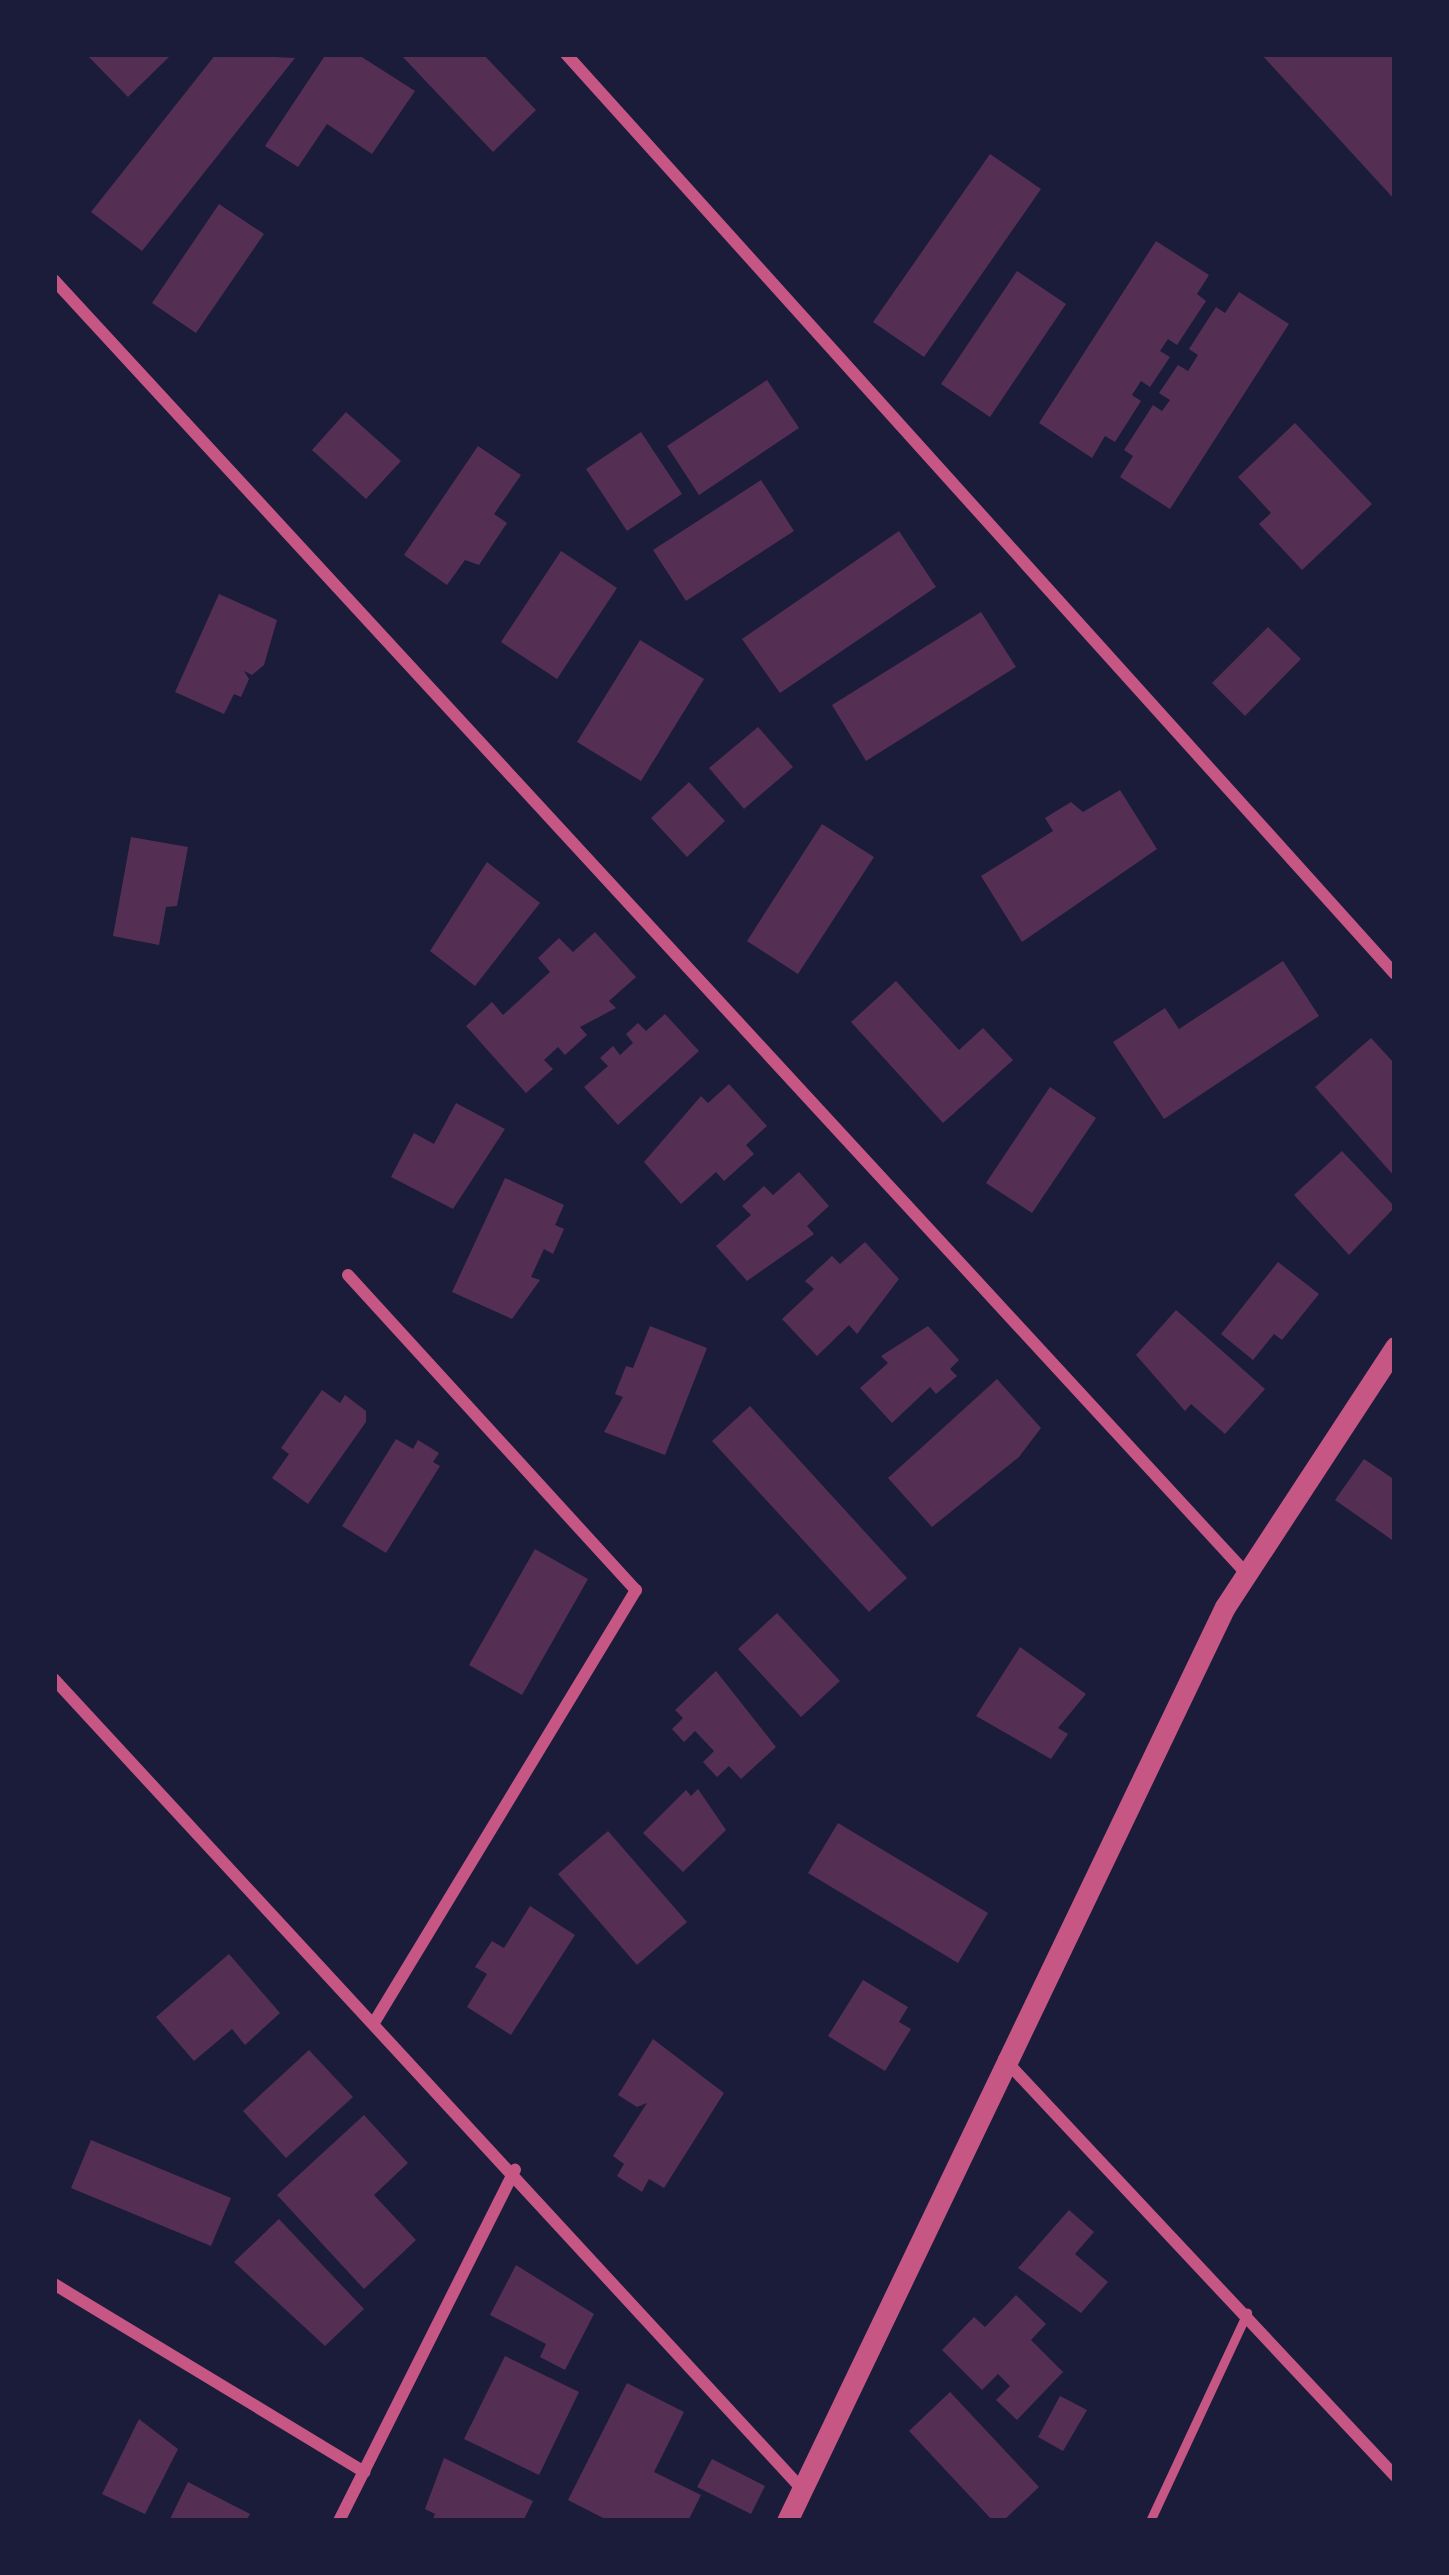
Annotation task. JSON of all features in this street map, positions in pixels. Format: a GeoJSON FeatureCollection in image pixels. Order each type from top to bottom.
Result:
{"type":"FeatureCollection","features":[{"type":"Feature","properties":{"kind":"street"},"geometry":{"type":"LineString","coordinates":[[566,54],[1395,974]]}},
{"type":"Feature","properties":{"kind":"street"},"geometry":{"type":"LineString","coordinates":[[54,280],[1246,1573]]}},
{"type":"Feature","properties":{"kind":"street"},"geometry":{"type":"LineString","coordinates":[[349,1275],[636,1590],[376,2021]]}},
{"type":"Feature","properties":{"kind":"street"},"geometry":{"type":"LineString","coordinates":[[787,2521],[1003,2058],[1246,1573],[1395,1347]]}},
{"type":"Feature","properties":{"kind":"street"},"geometry":{"type":"LineString","coordinates":[[54,1679],[515,2170],[802,2489]]}},
{"type":"Feature","properties":{"kind":"street"},"geometry":{"type":"LineString","coordinates":[[1003,2058],[1395,2476]]}},
{"type":"Feature","properties":{"kind":"street"},"geometry":{"type":"LineString","coordinates":[[339,2521],[515,2170]]}},
{"type":"Feature","properties":{"kind":"street"},"geometry":{"type":"LineString","coordinates":[[54,2284],[364,2472]]}},
{"type":"Feature","properties":{"kind":"lane"},"geometry":{"type":"LineString","coordinates":[[1150,2521],[1247,2313]]}},
{"type":"Feature","properties":{"kind":"building"},"geometry":{"type":"Polygon","coordinates":[[[86,54],[172,54],[128,97],[86,54]]]}},
{"type":"Feature","properties":{"kind":"building"},"geometry":{"type":"Polygon","coordinates":[[[216,54],[295,58],[142,251],[91,212],[216,54]]]}},
{"type":"Feature","properties":{"kind":"building"},"geometry":{"type":"Polygon","coordinates":[[[326,54],[357,54],[415,91],[372,154],[327,124],[298,167],[265,146],[326,54]]]}},
{"type":"Feature","properties":{"kind":"building"},"geometry":{"type":"Polygon","coordinates":[[[400,54],[483,54],[536,110],[493,152],[400,54]]]}},
{"type":"Feature","properties":{"kind":"building"},"geometry":{"type":"Polygon","coordinates":[[[1261,54],[1395,54],[1395,200],[1261,54]]]}},
{"type":"Feature","properties":{"kind":"building"},"geometry":{"type":"Polygon","coordinates":[[[990,154],[1041,189],[924,357],[873,322],[990,154]]]}},
{"type":"Feature","properties":{"kind":"building"},"geometry":{"type":"Polygon","coordinates":[[[219,204],[264,234],[196,333],[152,303],[219,204]]]}},
{"type":"Feature","properties":{"kind":"building"},"geometry":{"type":"Polygon","coordinates":[[[1156,241],[1209,275],[1197,294],[1206,301],[1177,345],[1168,339],[1160,351],[1170,357],[1150,387],[1141,381],[1132,395],[1141,401],[1115,442],[1105,436],[1092,458],[1039,423],[1156,241]]]}},
{"type":"Feature","properties":{"kind":"building"},"geometry":{"type":"Polygon","coordinates":[[[1017,271],[1066,304],[990,417],[941,384],[1017,271]]]}},
{"type":"Feature","properties":{"kind":"building"},"geometry":{"type":"Polygon","coordinates":[[[1239,292],[1289,324],[1170,509],[1120,477],[1133,456],[1124,450],[1153,405],[1162,411],[1170,400],[1159,393],[1178,365],[1188,371],[1198,355],[1189,349],[1216,307],[1225,313],[1239,292]]]}},
{"type":"Feature","properties":{"kind":"building"},"geometry":{"type":"Polygon","coordinates":[[[767,380],[799,428],[699,495],[667,446],[767,380]]]}},
{"type":"Feature","properties":{"kind":"building"},"geometry":{"type":"Polygon","coordinates":[[[346,412],[401,461],[366,499],[312,450],[346,412]]]}},
{"type":"Feature","properties":{"kind":"building"},"geometry":{"type":"Polygon","coordinates":[[[1295,423],[1372,504],[1302,570],[1259,524],[1271,513],[1238,477],[1295,423]]]}},
{"type":"Feature","properties":{"kind":"building"},"geometry":{"type":"Polygon","coordinates":[[[641,432],[682,494],[627,531],[586,469],[641,432]]]}},
{"type":"Feature","properties":{"kind":"building"},"geometry":{"type":"Polygon","coordinates":[[[478,446],[521,475],[494,514],[507,523],[479,565],[465,560],[447,585],[404,555],[478,446]]]}},
{"type":"Feature","properties":{"kind":"building"},"geometry":{"type":"Polygon","coordinates":[[[761,480],[794,531],[686,601],[653,550],[761,480]]]}},
{"type":"Feature","properties":{"kind":"building"},"geometry":{"type":"Polygon","coordinates":[[[899,531],[936,587],[780,693],[742,639],[899,531]]]}},
{"type":"Feature","properties":{"kind":"building"},"geometry":{"type":"Polygon","coordinates":[[[561,551],[617,588],[557,679],[501,642],[561,551]]]}},
{"type":"Feature","properties":{"kind":"building"},"geometry":{"type":"Polygon","coordinates":[[[219,594],[277,620],[264,665],[252,675],[244,671],[249,679],[241,697],[234,694],[224,714],[175,692],[219,594]]]}},
{"type":"Feature","properties":{"kind":"building"},"geometry":{"type":"Polygon","coordinates":[[[981,612],[1016,667],[866,761],[832,705],[981,612]]]}},
{"type":"Feature","properties":{"kind":"building"},"geometry":{"type":"Polygon","coordinates":[[[1268,627],[1301,659],[1245,716],[1212,683],[1268,627]]]}},
{"type":"Feature","properties":{"kind":"building"},"geometry":{"type":"Polygon","coordinates":[[[640,640],[704,679],[641,781],[577,742],[640,640]]]}},
{"type":"Feature","properties":{"kind":"building"},"geometry":{"type":"Polygon","coordinates":[[[758,727],[793,767],[744,809],[709,768],[758,727]]]}},
{"type":"Feature","properties":{"kind":"building"},"geometry":{"type":"Polygon","coordinates":[[[689,782],[725,821],[687,857],[651,818],[689,782]]]}},
{"type":"Feature","properties":{"kind":"building"},"geometry":{"type":"Polygon","coordinates":[[[1120,790],[1157,849],[1022,942],[981,876],[1053,831],[1045,818],[1071,802],[1083,812],[1120,790]]]}},
{"type":"Feature","properties":{"kind":"building"},"geometry":{"type":"Polygon","coordinates":[[[822,824],[874,857],[798,974],[747,941],[822,824]]]}},
{"type":"Feature","properties":{"kind":"building"},"geometry":{"type":"Polygon","coordinates":[[[131,837],[188,847],[177,906],[166,907],[159,945],[113,936],[131,837]]]}},
{"type":"Feature","properties":{"kind":"building"},"geometry":{"type":"Polygon","coordinates":[[[487,862],[540,903],[475,986],[430,951],[487,862]]]}},
{"type":"Feature","properties":{"kind":"building"},"geometry":{"type":"Polygon","coordinates":[[[595,932],[636,977],[609,1001],[616,1008],[580,1027],[587,1035],[565,1055],[558,1047],[544,1060],[553,1069],[526,1093],[466,1026],[492,1002],[503,1015],[550,972],[538,958],[559,938],[573,952],[595,932]]]}},
{"type":"Feature","properties":{"kind":"building"},"geometry":{"type":"Polygon","coordinates":[[[1283,961],[1319,1016],[1164,1119],[1113,1042],[1165,1008],[1179,1029],[1283,961]]]}},
{"type":"Feature","properties":{"kind":"building"},"geometry":{"type":"Polygon","coordinates":[[[896,981],[959,1050],[983,1028],[1013,1060],[943,1123],[851,1022],[896,981]]]}},
{"type":"Feature","properties":{"kind":"building"},"geometry":{"type":"Polygon","coordinates":[[[665,1014],[699,1051],[618,1125],[584,1087],[608,1066],[600,1058],[613,1046],[620,1055],[633,1043],[626,1034],[638,1023],[646,1031],[665,1014]]]}},
{"type":"Feature","properties":{"kind":"building"},"geometry":{"type":"Polygon","coordinates":[[[1371,1038],[1395,1064],[1395,1177],[1315,1087],[1371,1038]]]}},
{"type":"Feature","properties":{"kind":"building"},"geometry":{"type":"Polygon","coordinates":[[[729,1084],[767,1126],[746,1145],[754,1154],[724,1181],[716,1172],[681,1204],[644,1162],[701,1096],[708,1103],[729,1084]]]}},
{"type":"Feature","properties":{"kind":"building"},"geometry":{"type":"Polygon","coordinates":[[[1050,1087],[1096,1118],[1032,1213],[986,1183],[1050,1087]]]}},
{"type":"Feature","properties":{"kind":"building"},"geometry":{"type":"Polygon","coordinates":[[[456,1103],[505,1129],[453,1209],[391,1177],[414,1133],[434,1144],[456,1103]]]}},
{"type":"Feature","properties":{"kind":"building"},"geometry":{"type":"Polygon","coordinates":[[[1342,1151],[1395,1207],[1349,1255],[1294,1195],[1342,1151]]]}},
{"type":"Feature","properties":{"kind":"building"},"geometry":{"type":"Polygon","coordinates":[[[799,1172],[829,1206],[807,1226],[814,1234],[747,1281],[716,1246],[751,1215],[742,1206],[764,1186],[773,1195],[799,1172]]]}},
{"type":"Feature","properties":{"kind":"building"},"geometry":{"type":"Polygon","coordinates":[[[505,1178],[564,1205],[555,1225],[564,1229],[553,1254],[544,1249],[531,1277],[540,1280],[512,1319],[452,1292],[505,1178]]]}},
{"type":"Feature","properties":{"kind":"building"},"geometry":{"type":"Polygon","coordinates":[[[865,1242],[899,1279],[857,1334],[849,1325],[817,1356],[782,1319],[814,1289],[805,1281],[832,1256],[840,1264],[865,1242]]]}},
{"type":"Feature","properties":{"kind":"building"},"geometry":{"type":"Polygon","coordinates":[[[1278,1262],[1319,1294],[1282,1340],[1274,1334],[1253,1360],[1221,1334],[1278,1262]]]}},
{"type":"Feature","properties":{"kind":"building"},"geometry":{"type":"Polygon","coordinates":[[[1176,1310],[1265,1389],[1225,1434],[1191,1404],[1185,1411],[1136,1355],[1176,1310]]]}},
{"type":"Feature","properties":{"kind":"building"},"geometry":{"type":"Polygon","coordinates":[[[650,1326],[707,1348],[665,1455],[604,1432],[623,1397],[615,1394],[626,1366],[633,1368],[650,1326]]]}},
{"type":"Feature","properties":{"kind":"building"},"geometry":{"type":"Polygon","coordinates":[[[928,1326],[959,1360],[950,1369],[957,1376],[936,1394],[930,1387],[892,1423],[860,1388],[888,1363],[881,1356],[928,1326]]]}},
{"type":"Feature","properties":{"kind":"building"},"geometry":{"type":"Polygon","coordinates":[[[997,1379],[1041,1428],[1019,1457],[932,1527],[888,1478],[997,1379]]]}},
{"type":"Feature","properties":{"kind":"building"},"geometry":{"type":"Polygon","coordinates":[[[322,1390],[340,1403],[345,1395],[366,1411],[366,1422],[308,1504],[272,1478],[289,1454],[281,1448],[322,1390]]]}},
{"type":"Feature","properties":{"kind":"building"},"geometry":{"type":"Polygon","coordinates":[[[750,1406],[907,1578],[869,1612],[712,1441],[750,1406]]]}},
{"type":"Feature","properties":{"kind":"building"},"geometry":{"type":"Polygon","coordinates":[[[396,1439],[413,1449],[418,1440],[439,1453],[433,1462],[440,1466],[386,1553],[342,1526],[396,1439]]]}},
{"type":"Feature","properties":{"kind":"building"},"geometry":{"type":"Polygon","coordinates":[[[1364,1459],[1395,1480],[1395,1542],[1335,1500],[1364,1459]]]}},
{"type":"Feature","properties":{"kind":"building"},"geometry":{"type":"Polygon","coordinates":[[[535,1549],[588,1579],[522,1695],[469,1665],[535,1549]]]}},
{"type":"Feature","properties":{"kind":"building"},"geometry":{"type":"Polygon","coordinates":[[[777,1613],[840,1681],[801,1717],[738,1649],[777,1613]]]}},
{"type":"Feature","properties":{"kind":"building"},"geometry":{"type":"Polygon","coordinates":[[[1020,1647],[1086,1694],[1058,1728],[1068,1734],[1051,1759],[976,1716],[1020,1647]]]}},
{"type":"Feature","properties":{"kind":"building"},"geometry":{"type":"Polygon","coordinates":[[[716,1671],[776,1747],[741,1779],[729,1766],[717,1777],[703,1762],[714,1751],[695,1731],[684,1742],[672,1729],[683,1718],[675,1710],[716,1671]]]}},
{"type":"Feature","properties":{"kind":"building"},"geometry":{"type":"Polygon","coordinates":[[[698,1789],[726,1830],[683,1872],[643,1833],[686,1790],[691,1796],[698,1789]]]}},
{"type":"Feature","properties":{"kind":"building"},"geometry":{"type":"Polygon","coordinates":[[[838,1823],[988,1913],[958,1963],[808,1873],[838,1823]]]}},
{"type":"Feature","properties":{"kind":"building"},"geometry":{"type":"Polygon","coordinates":[[[608,1831],[687,1922],[637,1965],[558,1874],[608,1831]]]}},
{"type":"Feature","properties":{"kind":"building"},"geometry":{"type":"Polygon","coordinates":[[[530,1906],[575,1935],[511,2035],[467,2007],[487,1974],[475,1967],[492,1941],[504,1948],[530,1906]]]}},
{"type":"Feature","properties":{"kind":"building"},"geometry":{"type":"Polygon","coordinates":[[[229,1954],[280,2013],[245,2045],[232,2029],[194,2061],[156,2017],[229,1954]]]}},
{"type":"Feature","properties":{"kind":"building"},"geometry":{"type":"Polygon","coordinates":[[[863,1980],[908,2007],[899,2022],[911,2029],[885,2071],[828,2036],[863,1980]]]}},
{"type":"Feature","properties":{"kind":"building"},"geometry":{"type":"Polygon","coordinates":[[[653,2039],[724,2093],[664,2188],[649,2179],[642,2192],[617,2176],[624,2164],[613,2156],[647,2103],[637,2107],[618,2095],[653,2039]]]}},
{"type":"Feature","properties":{"kind":"building"},"geometry":{"type":"Polygon","coordinates":[[[309,2050],[353,2097],[286,2158],[243,2111],[309,2050]]]}},
{"type":"Feature","properties":{"kind":"building"},"geometry":{"type":"Polygon","coordinates":[[[364,2115],[408,2163],[374,2195],[416,2240],[364,2289],[277,2195],[364,2115]]]}},
{"type":"Feature","properties":{"kind":"building"},"geometry":{"type":"Polygon","coordinates":[[[91,2140],[231,2198],[211,2246],[71,2188],[91,2140]]]}},
{"type":"Feature","properties":{"kind":"building"},"geometry":{"type":"Polygon","coordinates":[[[1069,2210],[1094,2232],[1075,2254],[1108,2282],[1081,2313],[1018,2268],[1069,2210]]]}},
{"type":"Feature","properties":{"kind":"building"},"geometry":{"type":"Polygon","coordinates":[[[279,2219],[364,2309],[325,2346],[234,2262],[279,2219]]]}},
{"type":"Feature","properties":{"kind":"building"},"geometry":{"type":"Polygon","coordinates":[[[516,2265],[594,2314],[565,2370],[540,2357],[546,2344],[490,2315],[516,2265]]]}},
{"type":"Feature","properties":{"kind":"building"},"geometry":{"type":"Polygon","coordinates":[[[1016,2295],[1046,2324],[1031,2340],[1063,2372],[1017,2420],[996,2400],[1010,2386],[998,2374],[982,2390],[942,2350],[974,2317],[985,2327],[1016,2295]]]}},
{"type":"Feature","properties":{"kind":"building"},"geometry":{"type":"Polygon","coordinates":[[[505,2356],[579,2392],[539,2475],[464,2439],[505,2356]]]}},
{"type":"Feature","properties":{"kind":"building"},"geometry":{"type":"Polygon","coordinates":[[[627,2383],[684,2412],[654,2472],[701,2495],[688,2521],[609,2521],[568,2500],[627,2383]]]}},
{"type":"Feature","properties":{"kind":"building"},"geometry":{"type":"Polygon","coordinates":[[[950,2392],[1039,2487],[1003,2521],[993,2521],[909,2431],[950,2392]]]}},
{"type":"Feature","properties":{"kind":"building"},"geometry":{"type":"Polygon","coordinates":[[[1060,2396],[1087,2410],[1063,2451],[1038,2437],[1060,2396]]]}},
{"type":"Feature","properties":{"kind":"building"},"geometry":{"type":"Polygon","coordinates":[[[139,2419],[178,2449],[145,2514],[102,2494],[139,2419]]]}},
{"type":"Feature","properties":{"kind":"building"},"geometry":{"type":"Polygon","coordinates":[[[444,2458],[533,2501],[523,2521],[432,2521],[435,2514],[425,2509],[444,2458]]]}},
{"type":"Feature","properties":{"kind":"building"},"geometry":{"type":"Polygon","coordinates":[[[712,2459],[765,2486],[751,2514],[697,2487],[712,2459]]]}},
{"type":"Feature","properties":{"kind":"building"},"geometry":{"type":"Polygon","coordinates":[[[188,2482],[250,2514],[246,2521],[169,2521],[188,2482]]]}}]}
